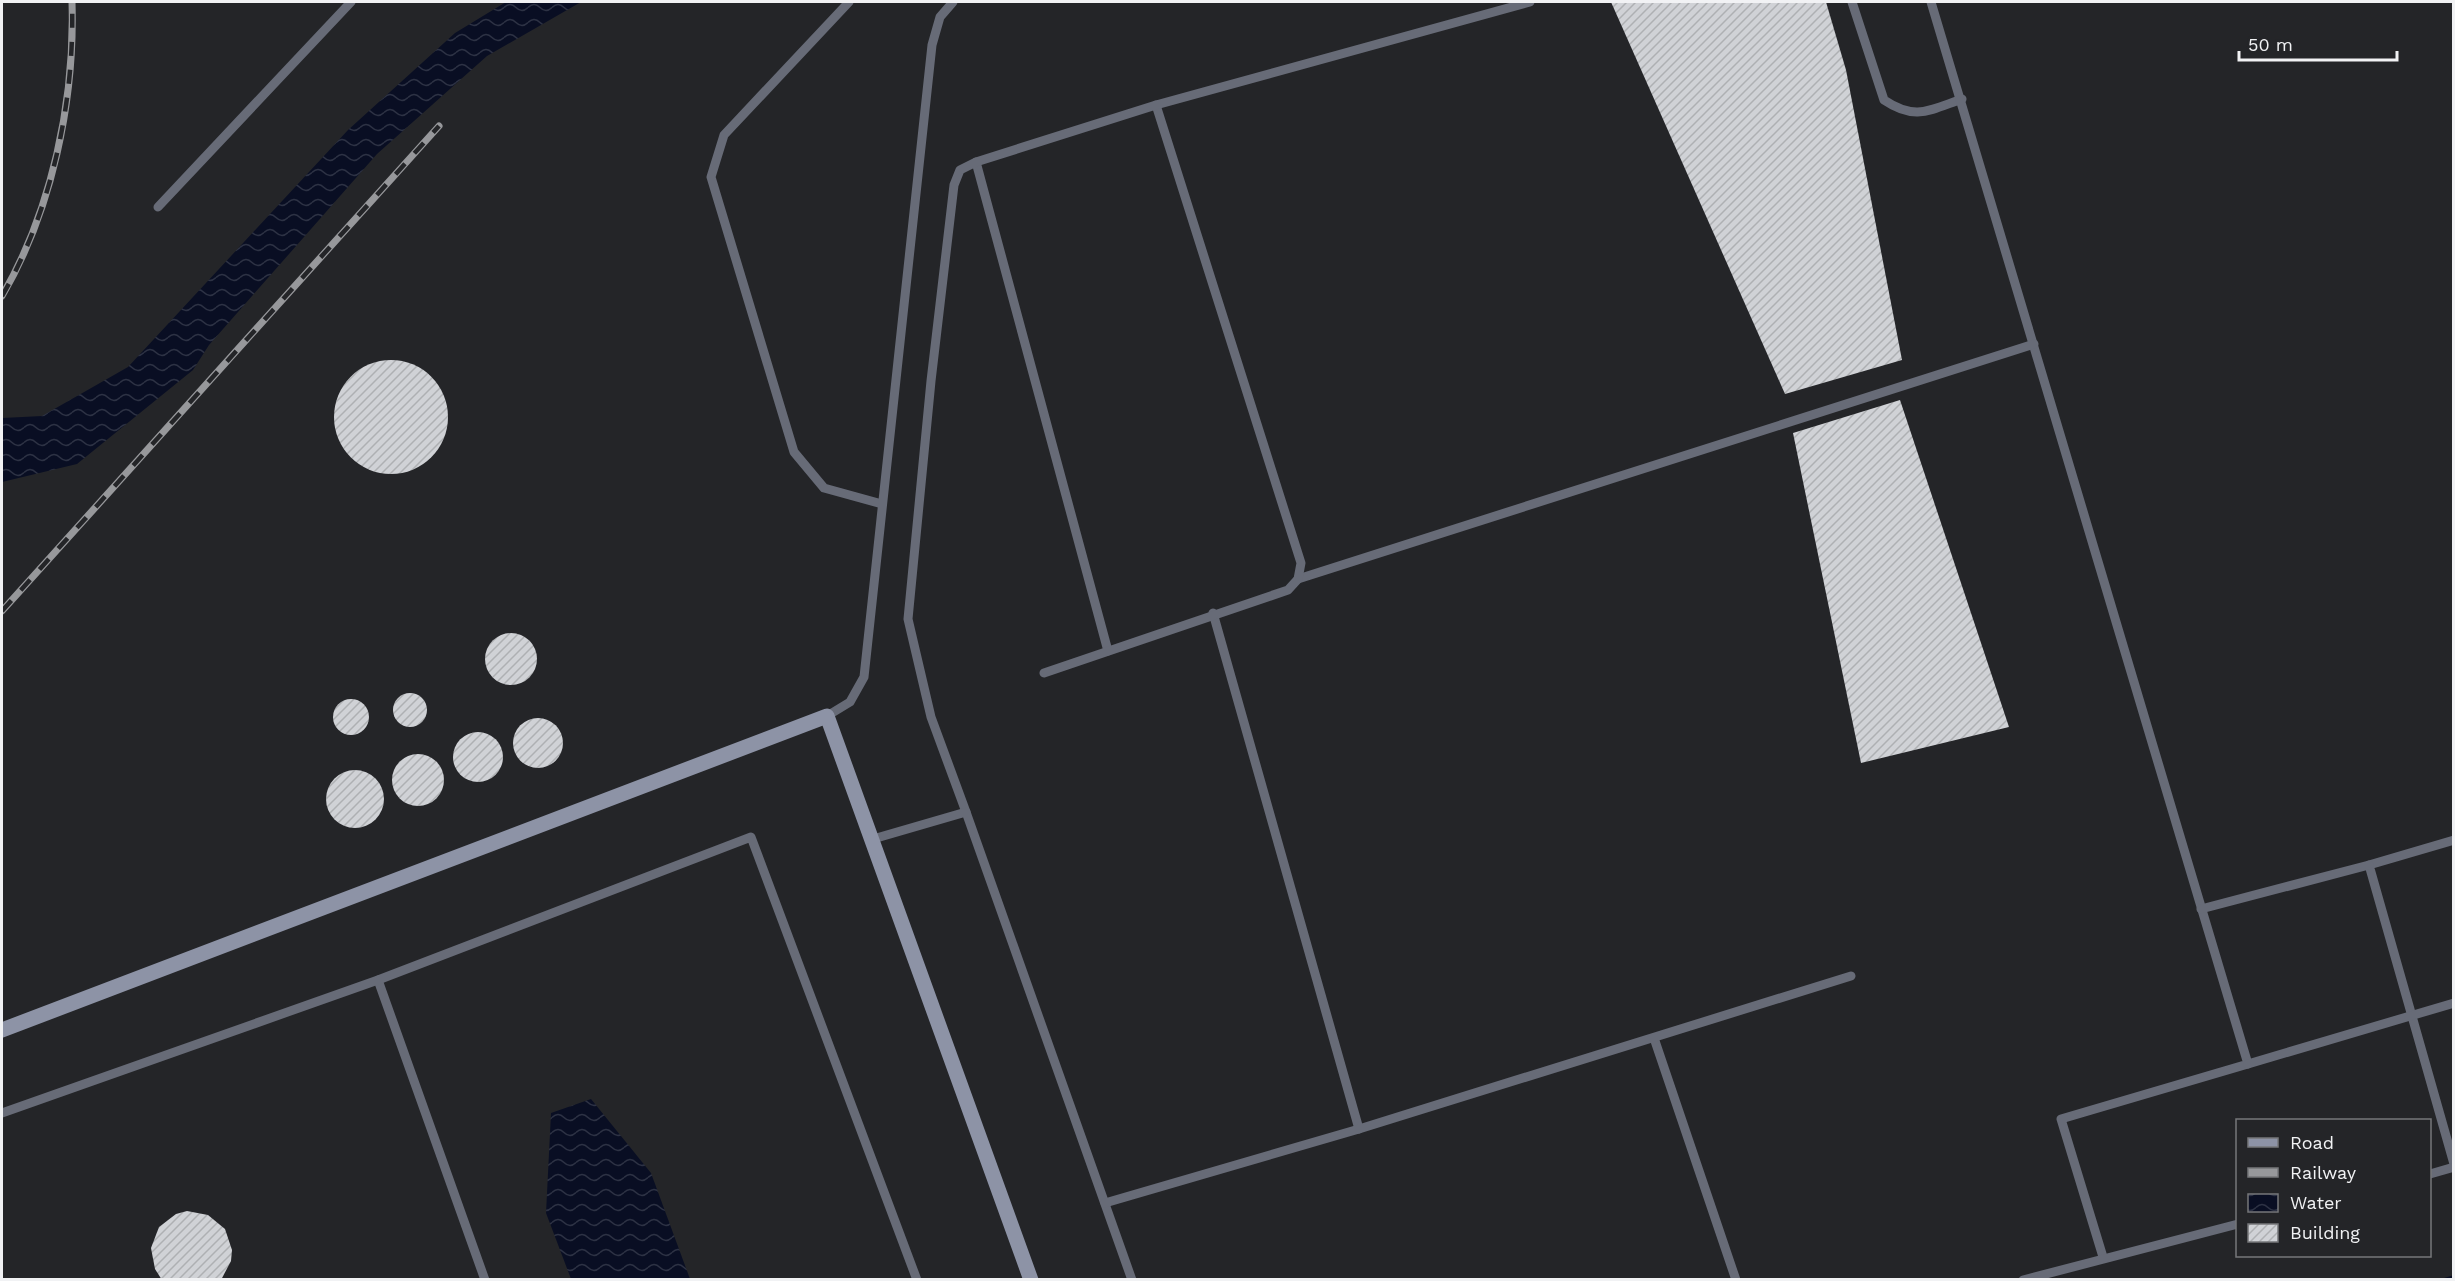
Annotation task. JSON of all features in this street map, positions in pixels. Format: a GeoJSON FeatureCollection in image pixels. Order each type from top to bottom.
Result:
{"type":"FeatureCollection","features":[{"type":"Feature","properties":{"kind":"street"},"geometry":{"type":"LineString","coordinates":[[2,1030],[827,716],[1031,1280]]}},
{"type":"Feature","properties":{"kind":"lane"},"geometry":{"type":"LineString","coordinates":[[159,207],[351,2]]}},
{"type":"Feature","properties":{"kind":"lane"},"geometry":{"type":"LineString","coordinates":[[849,2],[724,135],[711,177],[794,452],[824,488],[882,504]]}},
{"type":"Feature","properties":{"kind":"lane"},"geometry":{"type":"LineString","coordinates":[[827,716],[850,702],[864,677],[932,45],[940,17],[953,2]]}},
{"type":"Feature","properties":{"kind":"lane"},"geometry":{"type":"LineString","coordinates":[[1132,1280],[931,717],[908,619],[931,381],[954,185],[960,170],[976,162],[1156,105],[1530,2]]}},
{"type":"Feature","properties":{"kind":"lane"},"geometry":{"type":"LineString","coordinates":[[1852,2],[1884,100],[1897,110],[1917,114],[1962,99]]}},
{"type":"Feature","properties":{"kind":"lane"},"geometry":{"type":"LineString","coordinates":[[1931,2],[1962,99],[2248,1064]]}},
{"type":"Feature","properties":{"kind":"lane"},"geometry":{"type":"LineString","coordinates":[[1044,673],[1213,613],[1288,590],[1298,579],[1302,563],[1156,105]]}},
{"type":"Feature","properties":{"kind":"lane"},"geometry":{"type":"LineString","coordinates":[[976,162],[1108,651]]}},
{"type":"Feature","properties":{"kind":"lane"},"geometry":{"type":"LineString","coordinates":[[1298,579],[2034,344]]}},
{"type":"Feature","properties":{"kind":"lane"},"geometry":{"type":"LineString","coordinates":[[1213,613],[1359,1129]]}},
{"type":"Feature","properties":{"kind":"lane"},"geometry":{"type":"LineString","coordinates":[[873,839],[966,812]]}},
{"type":"Feature","properties":{"kind":"lane"},"geometry":{"type":"LineString","coordinates":[[2,1113],[378,980],[751,837],[918,1280]]}},
{"type":"Feature","properties":{"kind":"lane"},"geometry":{"type":"LineString","coordinates":[[2201,909],[2454,840]]}},
{"type":"Feature","properties":{"kind":"lane"},"geometry":{"type":"LineString","coordinates":[[2369,865],[2454,1166],[2431,1174]]}},
{"type":"Feature","properties":{"kind":"lane"},"geometry":{"type":"LineString","coordinates":[[1105,1203],[1359,1129],[1851,976]]}},
{"type":"Feature","properties":{"kind":"lane"},"geometry":{"type":"LineString","coordinates":[[378,980],[485,1280]]}},
{"type":"Feature","properties":{"kind":"lane"},"geometry":{"type":"LineString","coordinates":[[2103,1257],[2061,1119],[2454,1003]]}},
{"type":"Feature","properties":{"kind":"lane"},"geometry":{"type":"LineString","coordinates":[[1654,1038],[1736,1280]]}},
{"type":"Feature","properties":{"kind":"lane"},"geometry":{"type":"LineString","coordinates":[[2023,1280],[2103,1257],[2236,1224]]}},
{"type":"Feature","properties":{"kind":"water"},"geometry":{"type":"Polygon","coordinates":[[[506,2],[581,2],[487,56],[377,154],[209,345],[193,370],[77,464],[2,482],[2,418],[42,416],[128,367],[348,130],[455,33],[506,2]]]}},
{"type":"Feature","properties":{"kind":"water"},"geometry":{"type":"Polygon","coordinates":[[[591,1099],[651,1173],[690,1279],[571,1279],[546,1213],[551,1113],[591,1099]]]}},
{"type":"Feature","properties":{"kind":"water"},"geometry":{"type":"Polygon","coordinates":[[[2454,1275],[2453,1280],[2290,1279],[2444,1278],[2454,1275]]]}},
{"type":"Feature","properties":{"kind":"building"},"geometry":{"type":"Polygon","coordinates":[[[1611,2],[1826,2],[1846,70],[1902,360],[1785,394],[1611,2]]]}},
{"type":"Feature","properties":{"kind":"building"},"geometry":{"type":"Polygon","coordinates":[[[391,360],[413,365],[431,377],[443,395],[448,417],[443,439],[431,457],[413,469],[391,474],[369,469],[351,457],[339,439],[334,417],[339,395],[351,377],[369,365],[391,360]]]}},
{"type":"Feature","properties":{"kind":"building"},"geometry":{"type":"Polygon","coordinates":[[[1900,400],[2009,727],[1861,763],[1793,433],[1900,400]]]}},
{"type":"Feature","properties":{"kind":"building"},"geometry":{"type":"Polygon","coordinates":[[[511,633],[521,635],[529,641],[535,649],[537,659],[535,669],[529,677],[521,683],[511,685],[501,683],[493,677],[487,669],[485,659],[487,649],[493,641],[501,635],[511,633]]]}},
{"type":"Feature","properties":{"kind":"building"},"geometry":{"type":"Polygon","coordinates":[[[410,693],[422,698],[427,710],[422,722],[410,727],[398,722],[393,710],[398,698],[410,693]]]}},
{"type":"Feature","properties":{"kind":"building"},"geometry":{"type":"Polygon","coordinates":[[[351,699],[364,704],[369,717],[364,730],[351,735],[338,730],[333,717],[338,704],[351,699]]]}},
{"type":"Feature","properties":{"kind":"building"},"geometry":{"type":"Polygon","coordinates":[[[533,718],[543,718],[556,725],[563,738],[563,748],[556,761],[543,768],[533,768],[524,764],[517,757],[513,748],[513,738],[517,729],[524,722],[533,718]]]}},
{"type":"Feature","properties":{"kind":"building"},"geometry":{"type":"Polygon","coordinates":[[[473,732],[483,732],[496,739],[503,752],[503,762],[496,775],[483,782],[473,782],[464,778],[457,771],[453,762],[453,752],[457,743],[464,736],[473,732]]]}},
{"type":"Feature","properties":{"kind":"building"},"geometry":{"type":"Polygon","coordinates":[[[413,754],[423,754],[437,761],[444,780],[437,799],[423,806],[413,806],[403,802],[396,795],[392,785],[392,775],[396,765],[403,758],[413,754]]]}},
{"type":"Feature","properties":{"kind":"building"},"geometry":{"type":"Polygon","coordinates":[[[355,770],[366,772],[379,783],[384,799],[382,810],[371,823],[355,828],[344,826],[331,815],[326,799],[328,788],[339,775],[355,770]]]}},
{"type":"Feature","properties":{"kind":"building"},"geometry":{"type":"Polygon","coordinates":[[[187,1211],[208,1215],[225,1229],[232,1250],[231,1261],[221,1280],[162,1280],[155,1269],[151,1248],[159,1227],[176,1214],[187,1211]]]}},
{"type":"Feature","properties":{"kind":"railway"},"geometry":{"type":"LineString","coordinates":[[2,296],[34,228],[57,154],[69,78],[72,2]]}},
{"type":"Feature","properties":{"kind":"railway"},"geometry":{"type":"LineString","coordinates":[[2,611],[439,126]]}}]}
